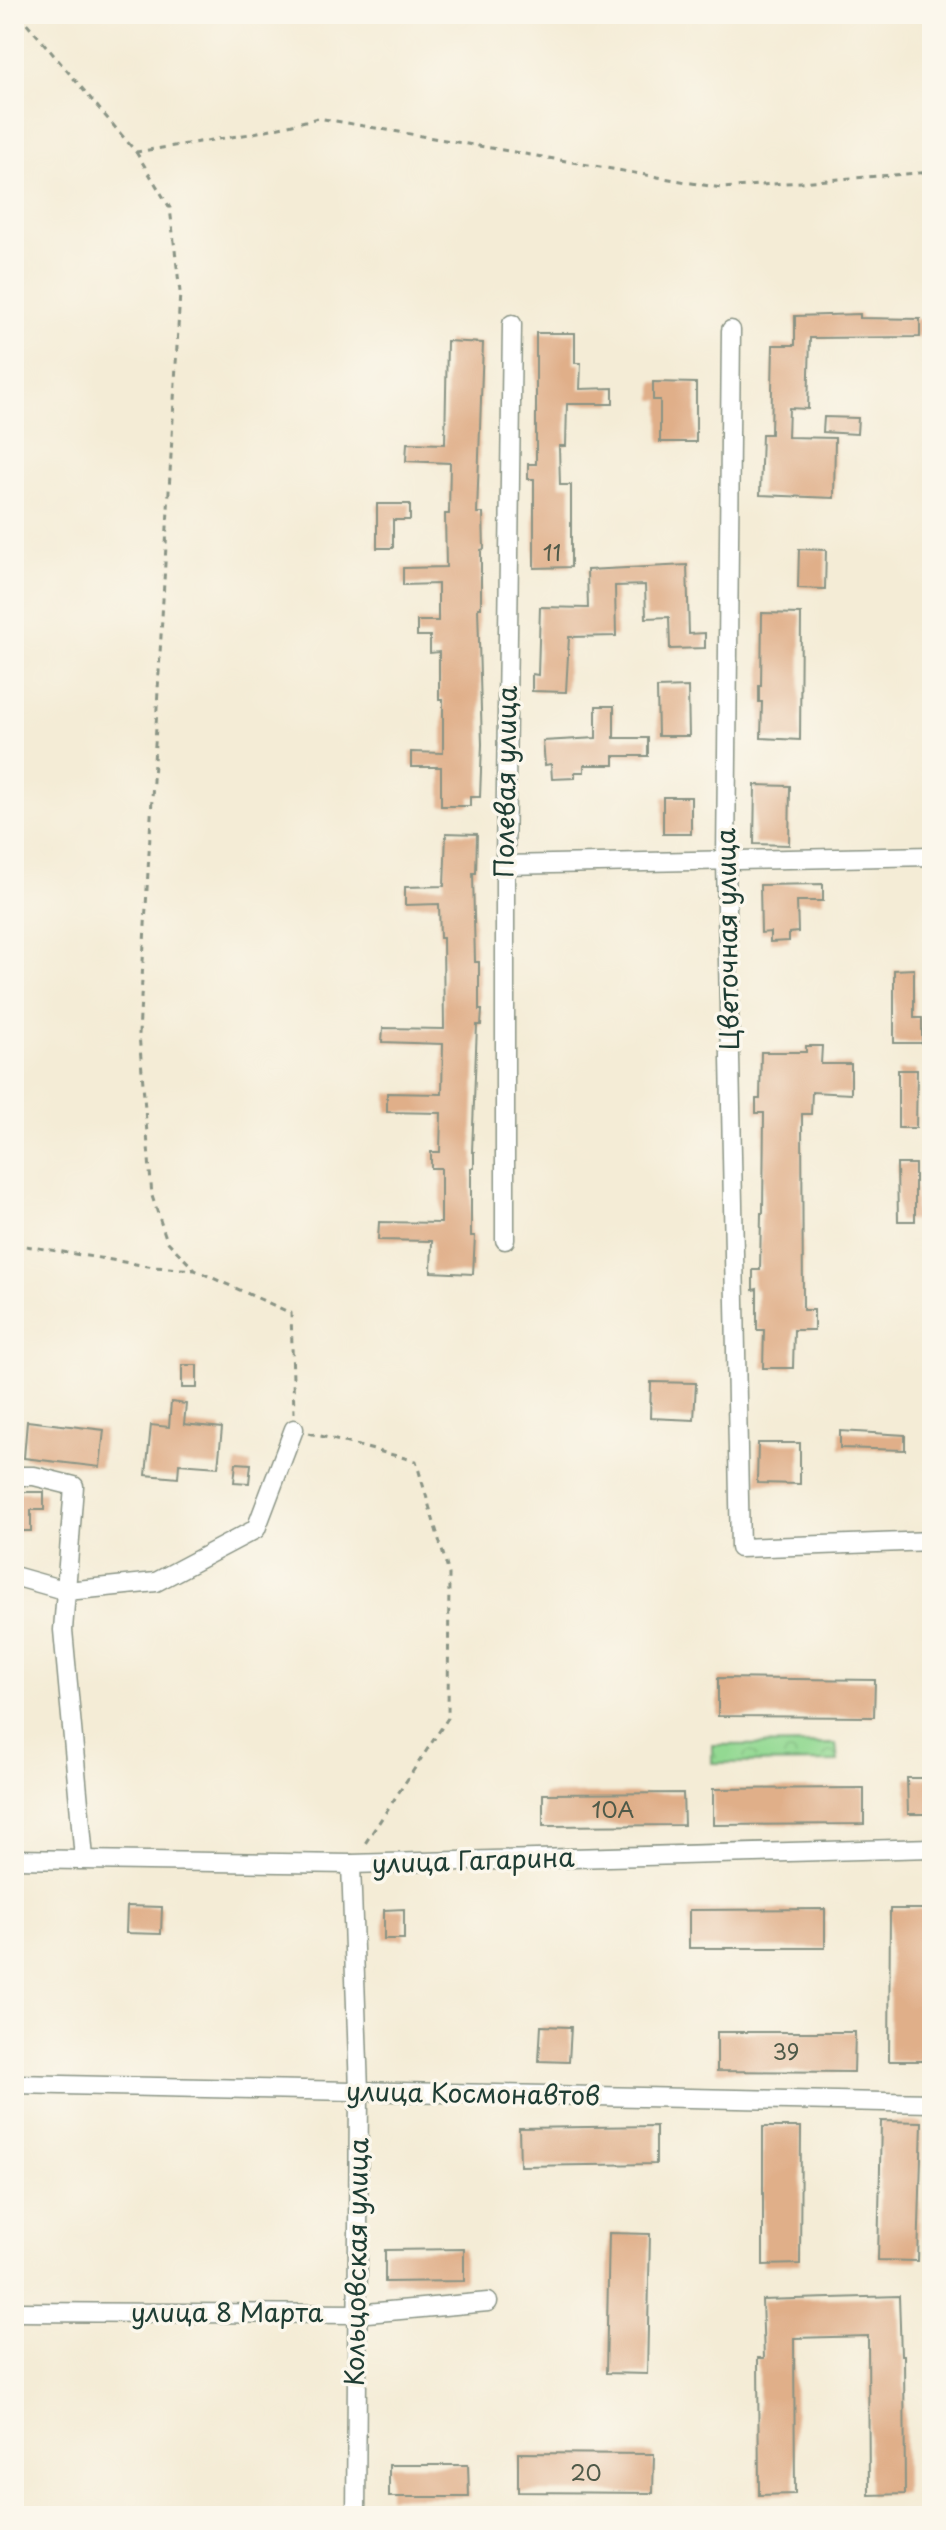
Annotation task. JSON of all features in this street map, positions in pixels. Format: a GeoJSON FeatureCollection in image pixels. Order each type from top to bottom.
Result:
{"type":"FeatureCollection","features":[{"type":"Feature","properties":{"kind":"street","name":"Полевая улица"},"geometry":{"type":"LineString","coordinates":[[505,1240],[505,865],[512,324]]}},
{"type":"Feature","properties":{"kind":"street","name":"Цветочная улица"},"geometry":{"type":"LineString","coordinates":[[731,330],[726,861],[740,1548],[932,1541]]}},
{"type":"Feature","properties":{"kind":"street"},"geometry":{"type":"LineString","coordinates":[[505,865],[932,856]]}},
{"type":"Feature","properties":{"kind":"street"},"geometry":{"type":"LineString","coordinates":[[14,1576],[67,1591],[156,1582],[256,1529],[294,1429]]}},
{"type":"Feature","properties":{"kind":"street"},"geometry":{"type":"LineString","coordinates":[[14,1476],[34,1476],[74,1486],[63,1630],[84,1858]]}},
{"type":"Feature","properties":{"kind":"street","name":"улица Гагарина"},"geometry":{"type":"LineString","coordinates":[[14,1859],[351,1864],[932,1848]]}},
{"type":"Feature","properties":{"kind":"street","name":"Кольцовская улица"},"geometry":{"type":"LineString","coordinates":[[351,1864],[359,2091],[356,2516]]}},
{"type":"Feature","properties":{"kind":"street","name":"улица Космонавтов"},"geometry":{"type":"LineString","coordinates":[[14,2084],[932,2103]]}},
{"type":"Feature","properties":{"kind":"street","name":"улица 8 Марта"},"geometry":{"type":"LineString","coordinates":[[14,2312],[356,2314],[488,2302]]}},
{"type":"Feature","properties":{"kind":"path"},"geometry":{"type":"LineString","coordinates":[[19,14],[136,152],[170,208],[180,292],[139,1034],[152,1196],[167,1241],[195,1270]]}},
{"type":"Feature","properties":{"kind":"path"},"geometry":{"type":"LineString","coordinates":[[136,152],[250,134],[318,118],[721,188],[932,172]]}},
{"type":"Feature","properties":{"kind":"path"},"geometry":{"type":"LineString","coordinates":[[14,1244],[154,1267],[195,1270],[291,1313],[294,1429],[416,1461],[449,1574],[448,1718],[351,1864]]}},
{"type":"Feature","properties":{"kind":"green space"},"geometry":{"type":"Polygon","coordinates":[[[836,1744],[838,1762],[712,1763],[712,1745],[836,1744]]]}},
{"type":"Feature","properties":{"kind":"building"},"geometry":{"type":"Polygon","coordinates":[[[860,314],[860,318],[920,319],[920,337],[810,338],[808,409],[789,408],[788,437],[835,438],[834,498],[760,495],[762,434],[771,434],[773,345],[795,345],[795,316],[860,314]]]}},
{"type":"Feature","properties":{"kind":"building"},"geometry":{"type":"Polygon","coordinates":[[[536,333],[575,333],[575,363],[581,363],[580,389],[613,388],[613,404],[567,404],[566,446],[559,446],[560,485],[571,485],[571,567],[534,568],[534,479],[528,479],[528,464],[536,464],[536,333]]]}},
{"type":"Feature","properties":{"kind":"building"},"geometry":{"type":"Polygon","coordinates":[[[447,341],[483,343],[477,513],[483,513],[484,549],[481,550],[481,608],[478,608],[482,744],[480,797],[470,797],[470,806],[441,806],[441,767],[411,767],[411,752],[443,753],[443,699],[439,699],[439,652],[430,653],[430,636],[417,636],[417,621],[438,621],[438,584],[403,585],[403,568],[446,567],[445,514],[449,514],[450,463],[406,461],[407,443],[445,444],[447,341]]]}},
{"type":"Feature","properties":{"kind":"building"},"geometry":{"type":"Polygon","coordinates":[[[653,382],[696,383],[696,442],[660,442],[660,400],[653,400],[653,382]]]}},
{"type":"Feature","properties":{"kind":"building"},"geometry":{"type":"Polygon","coordinates":[[[824,417],[858,418],[857,434],[823,432],[824,417]]]}},
{"type":"Feature","properties":{"kind":"building"},"geometry":{"type":"Polygon","coordinates":[[[377,504],[410,504],[410,520],[393,520],[393,548],[377,548],[377,504]]]}},
{"type":"Feature","properties":{"kind":"building"},"geometry":{"type":"Polygon","coordinates":[[[799,549],[826,550],[825,589],[798,588],[799,549]]]}},
{"type":"Feature","properties":{"kind":"building"},"geometry":{"type":"Polygon","coordinates":[[[687,565],[689,634],[705,633],[705,648],[670,649],[669,617],[646,618],[645,585],[615,586],[616,636],[569,637],[566,692],[532,691],[532,674],[538,675],[540,607],[588,608],[587,570],[687,565]]]}},
{"type":"Feature","properties":{"kind":"building"},"geometry":{"type":"Polygon","coordinates":[[[762,613],[801,614],[800,740],[761,738],[759,686],[762,613]]]}},
{"type":"Feature","properties":{"kind":"building"},"geometry":{"type":"Polygon","coordinates":[[[688,687],[689,736],[658,736],[657,688],[688,687]]]}},
{"type":"Feature","properties":{"kind":"building"},"geometry":{"type":"Polygon","coordinates":[[[596,706],[614,706],[614,738],[648,738],[648,756],[614,756],[614,765],[584,765],[584,772],[575,772],[575,778],[552,779],[551,764],[545,765],[543,741],[596,738],[596,706]]]}},
{"type":"Feature","properties":{"kind":"building"},"geometry":{"type":"Polygon","coordinates":[[[755,785],[790,786],[789,845],[754,844],[755,785]]]}},
{"type":"Feature","properties":{"kind":"building"},"geometry":{"type":"Polygon","coordinates":[[[663,797],[691,797],[691,834],[663,834],[663,797]]]}},
{"type":"Feature","properties":{"kind":"building"},"geometry":{"type":"Polygon","coordinates":[[[446,833],[477,834],[476,873],[473,873],[475,962],[479,962],[479,1010],[482,1010],[481,1025],[477,1025],[474,1168],[471,1168],[471,1236],[475,1236],[473,1274],[431,1272],[432,1241],[378,1240],[379,1222],[441,1223],[441,1168],[431,1168],[431,1152],[440,1152],[441,1113],[387,1112],[387,1093],[442,1094],[443,1044],[382,1042],[383,1028],[444,1029],[443,938],[440,938],[439,904],[405,905],[405,887],[444,886],[446,833]]]}},
{"type":"Feature","properties":{"kind":"building"},"geometry":{"type":"Polygon","coordinates":[[[823,884],[823,901],[797,901],[798,932],[789,933],[789,941],[770,942],[770,932],[761,933],[760,885],[823,884]]]}},
{"type":"Feature","properties":{"kind":"building"},"geometry":{"type":"Polygon","coordinates":[[[914,969],[914,1018],[922,1018],[922,1043],[894,1043],[894,970],[914,969]]]}},
{"type":"Feature","properties":{"kind":"building"},"geometry":{"type":"Polygon","coordinates":[[[806,1046],[822,1046],[821,1064],[851,1064],[851,1094],[812,1092],[811,1114],[802,1114],[803,1310],[814,1310],[814,1330],[794,1330],[793,1368],[763,1368],[764,1330],[757,1330],[757,1289],[753,1290],[753,1270],[760,1270],[763,1213],[764,1113],[756,1113],[756,1099],[760,1099],[761,1052],[806,1052],[806,1046]]]}},
{"type":"Feature","properties":{"kind":"building"},"geometry":{"type":"Polygon","coordinates":[[[898,1070],[917,1070],[916,1128],[898,1128],[898,1070]]]}},
{"type":"Feature","properties":{"kind":"building"},"geometry":{"type":"Polygon","coordinates":[[[897,1164],[915,1164],[915,1221],[898,1221],[897,1164]]]}},
{"type":"Feature","properties":{"kind":"building"},"geometry":{"type":"Polygon","coordinates":[[[182,1365],[197,1365],[197,1388],[182,1388],[182,1365]]]}},
{"type":"Feature","properties":{"kind":"building"},"geometry":{"type":"Polygon","coordinates":[[[651,1382],[696,1383],[694,1420],[650,1418],[651,1382]]]}},
{"type":"Feature","properties":{"kind":"building"},"geometry":{"type":"Polygon","coordinates":[[[171,1402],[186,1404],[184,1424],[222,1428],[218,1467],[179,1464],[178,1478],[146,1475],[151,1425],[169,1427],[171,1402]]]}},
{"type":"Feature","properties":{"kind":"building"},"geometry":{"type":"Polygon","coordinates":[[[27,1421],[104,1430],[100,1467],[24,1458],[27,1421]]]}},
{"type":"Feature","properties":{"kind":"building"},"geometry":{"type":"Polygon","coordinates":[[[840,1431],[905,1435],[905,1450],[840,1448],[840,1431]]]}},
{"type":"Feature","properties":{"kind":"building"},"geometry":{"type":"Polygon","coordinates":[[[758,1443],[800,1443],[800,1484],[757,1483],[758,1443]]]}},
{"type":"Feature","properties":{"kind":"building"},"geometry":{"type":"Polygon","coordinates":[[[236,1463],[251,1464],[249,1483],[234,1482],[236,1463]]]}},
{"type":"Feature","properties":{"kind":"building"},"geometry":{"type":"Polygon","coordinates":[[[14,1492],[44,1492],[44,1510],[31,1510],[31,1531],[14,1531],[14,1492]]]}},
{"type":"Feature","properties":{"kind":"building"},"geometry":{"type":"Polygon","coordinates":[[[718,1678],[875,1680],[874,1717],[718,1716],[718,1678]]]}},
{"type":"Feature","properties":{"kind":"building"},"geometry":{"type":"Polygon","coordinates":[[[907,1778],[932,1778],[932,1814],[908,1814],[907,1778]]]}},
{"type":"Feature","properties":{"kind":"building"},"geometry":{"type":"Polygon","coordinates":[[[864,1788],[864,1824],[713,1825],[713,1789],[864,1788]]]}},
{"type":"Feature","properties":{"kind":"building"},"geometry":{"type":"Polygon","coordinates":[[[683,1793],[684,1825],[543,1826],[543,1794],[683,1793]]]}},
{"type":"Feature","properties":{"kind":"building"},"geometry":{"type":"Polygon","coordinates":[[[127,1906],[162,1907],[161,1934],[126,1933],[127,1906]]]}},
{"type":"Feature","properties":{"kind":"building"},"geometry":{"type":"Polygon","coordinates":[[[404,1909],[404,1939],[384,1939],[384,1910],[404,1909]]]}},
{"type":"Feature","properties":{"kind":"building"},"geometry":{"type":"Polygon","coordinates":[[[825,1909],[825,1948],[689,1948],[689,1910],[825,1909]]]}},
{"type":"Feature","properties":{"kind":"building"},"geometry":{"type":"Polygon","coordinates":[[[890,1909],[931,1909],[930,2061],[889,2061],[890,1909]]]}},
{"type":"Feature","properties":{"kind":"building"},"geometry":{"type":"Polygon","coordinates":[[[541,2026],[571,2027],[569,2062],[539,2061],[541,2026]]]}},
{"type":"Feature","properties":{"kind":"building"},"geometry":{"type":"Polygon","coordinates":[[[717,2032],[855,2032],[854,2072],[717,2071],[717,2032]]]}},
{"type":"Feature","properties":{"kind":"building"},"geometry":{"type":"Polygon","coordinates":[[[881,2121],[922,2122],[918,2261],[878,2260],[881,2121]]]}},
{"type":"Feature","properties":{"kind":"building"},"geometry":{"type":"Polygon","coordinates":[[[656,2126],[656,2164],[520,2166],[519,2128],[656,2126]]]}},
{"type":"Feature","properties":{"kind":"building"},"geometry":{"type":"Polygon","coordinates":[[[763,2127],[801,2127],[800,2264],[763,2265],[763,2127]]]}},
{"type":"Feature","properties":{"kind":"building"},"geometry":{"type":"Polygon","coordinates":[[[609,2233],[650,2234],[647,2374],[606,2373],[609,2233]]]}},
{"type":"Feature","properties":{"kind":"building"},"geometry":{"type":"Polygon","coordinates":[[[464,2249],[464,2281],[385,2282],[385,2250],[464,2249]]]}},
{"type":"Feature","properties":{"kind":"building"},"geometry":{"type":"Polygon","coordinates":[[[899,2296],[901,2355],[904,2355],[905,2494],[869,2495],[868,2336],[794,2338],[795,2494],[759,2495],[758,2358],[764,2358],[762,2300],[899,2296]]]}},
{"type":"Feature","properties":{"kind":"building"},"geometry":{"type":"Polygon","coordinates":[[[518,2453],[654,2454],[653,2493],[518,2492],[518,2453]]]}},
{"type":"Feature","properties":{"kind":"building"},"geometry":{"type":"Polygon","coordinates":[[[389,2465],[468,2465],[469,2497],[389,2497],[389,2465]]]}}]}
